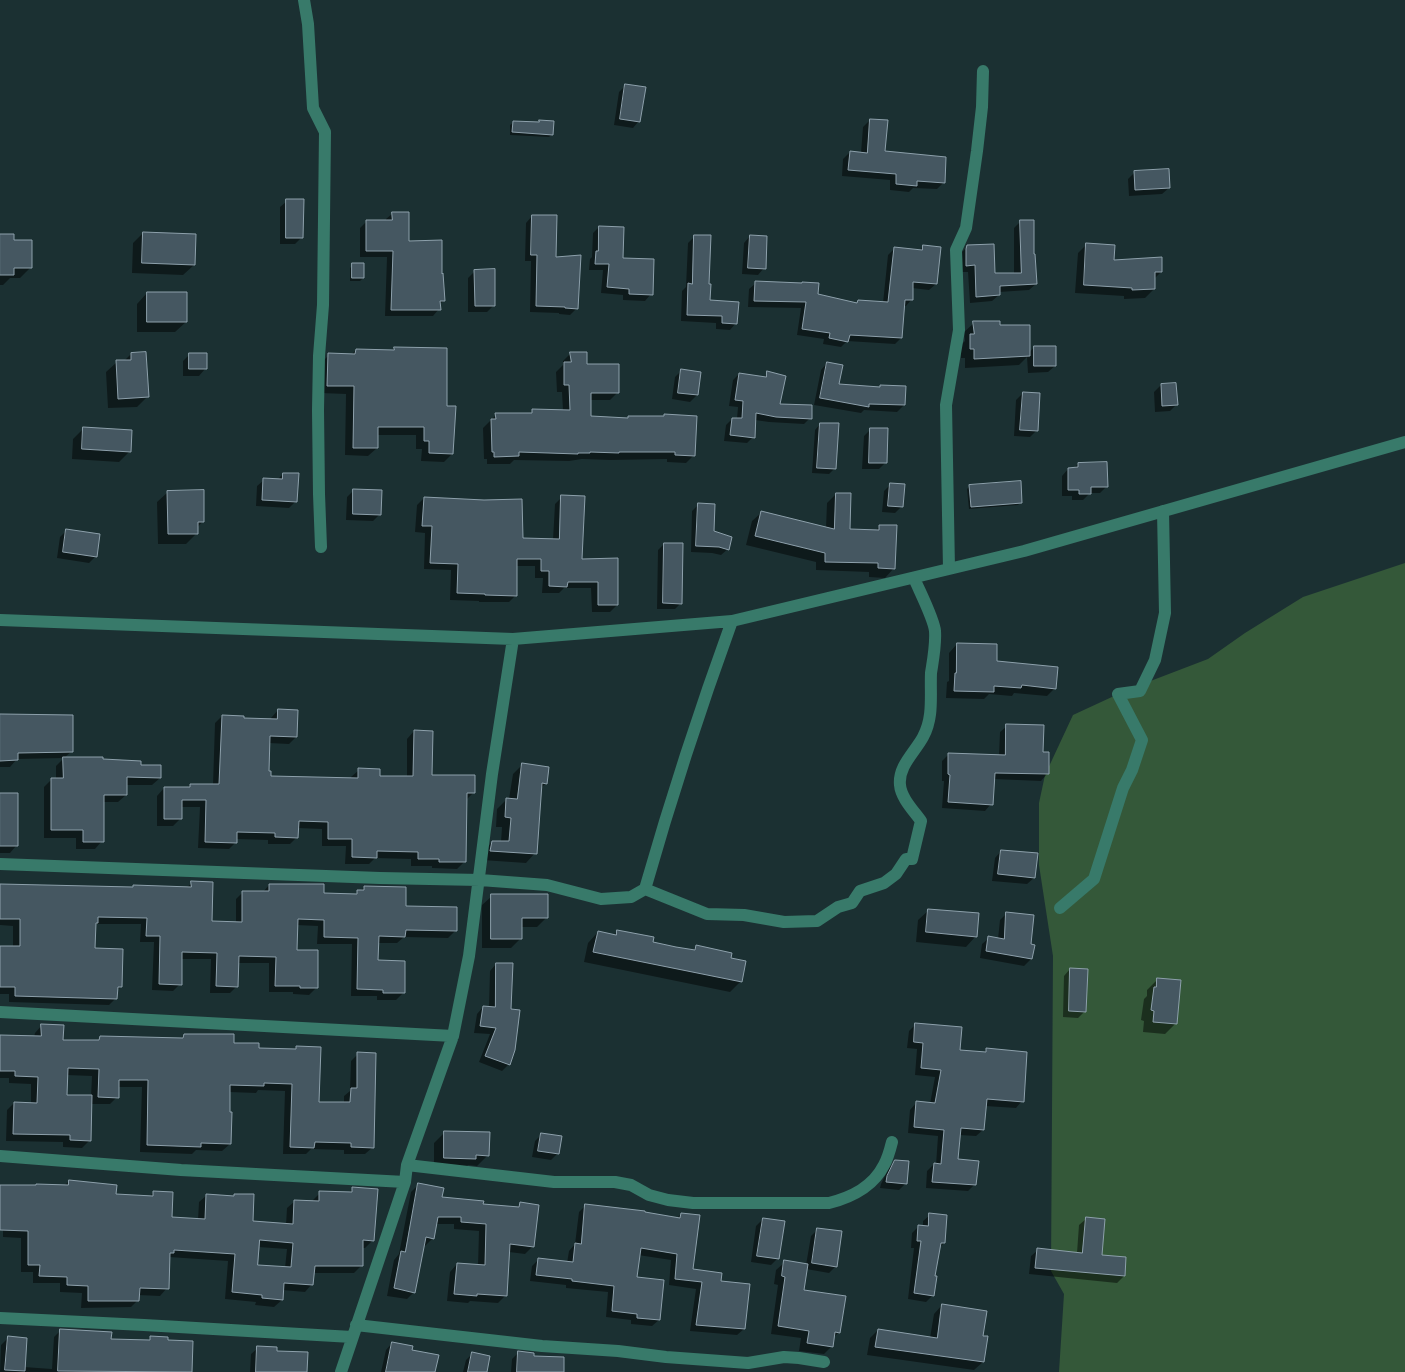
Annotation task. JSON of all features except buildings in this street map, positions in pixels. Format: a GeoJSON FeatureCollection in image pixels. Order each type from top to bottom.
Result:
{"type":"FeatureCollection","features":[{"type":"Feature","properties":{"kind":"street"},"geometry":{"type":"LineString","coordinates":[[304,0],[308,24],[313,108],[325,132],[323,305],[319,356],[318,410],[322,547]]}},
{"type":"Feature","properties":{"kind":"street"},"geometry":{"type":"LineString","coordinates":[[949,569],[946,405],[959,330],[956,250],[966,228],[977,151],[984,71]]}},
{"type":"Feature","properties":{"kind":"street"},"geometry":{"type":"LineString","coordinates":[[0,620],[512,639],[732,621],[1024,551],[1405,442]]}},
{"type":"Feature","properties":{"kind":"street"},"geometry":{"type":"LineString","coordinates":[[1060,908],[1094,879],[1123,788],[1132,770],[1142,740],[1118,694],[1140,691],[1154,660],[1164,613],[1162,511]]}},
{"type":"Feature","properties":{"kind":"street"},"geometry":{"type":"LineString","coordinates":[[645,889],[707,914],[744,915],[784,922],[818,921],[838,907],[852,903],[860,891],[884,884],[896,874],[906,859],[912,859],[921,821],[904,796],[900,785],[901,774],[915,748],[923,738],[928,725],[931,712],[930,690],[935,630],[914,578]]}},
{"type":"Feature","properties":{"kind":"street"},"geometry":{"type":"LineString","coordinates":[[0,864],[480,880],[547,886],[601,899],[631,897],[645,889],[667,811],[703,699],[732,621]]}},
{"type":"Feature","properties":{"kind":"street"},"geometry":{"type":"LineString","coordinates":[[341,1372],[406,1182],[407,1165],[453,1036],[469,956],[492,774],[512,639]]}},
{"type":"Feature","properties":{"kind":"street"},"geometry":{"type":"LineString","coordinates":[[0,1012],[453,1036]]}},
{"type":"Feature","properties":{"kind":"street"},"geometry":{"type":"LineString","coordinates":[[407,1165],[554,1182],[615,1182],[631,1185],[649,1195],[668,1200],[693,1203],[829,1202],[847,1198],[875,1180],[884,1165],[892,1142]]}},
{"type":"Feature","properties":{"kind":"street"},"geometry":{"type":"LineString","coordinates":[[0,1156],[181,1170],[406,1182]]}},
{"type":"Feature","properties":{"kind":"street"},"geometry":{"type":"LineString","coordinates":[[0,1318],[352,1337]]}},
{"type":"Feature","properties":{"kind":"street"},"geometry":{"type":"LineString","coordinates":[[356,1325],[432,1332],[542,1346],[618,1351],[748,1364],[784,1357],[824,1362]]}},
{"type":"Feature","properties":{"kind":"green space"},"geometry":{"type":"Polygon","coordinates":[[[1405,563],[1405,1372],[1059,1372],[1064,1294],[1051,1271],[1053,956],[1039,865],[1039,803],[1045,775],[1073,715],[1127,690],[1208,659],[1245,633],[1303,597],[1405,563]]]}}]}
